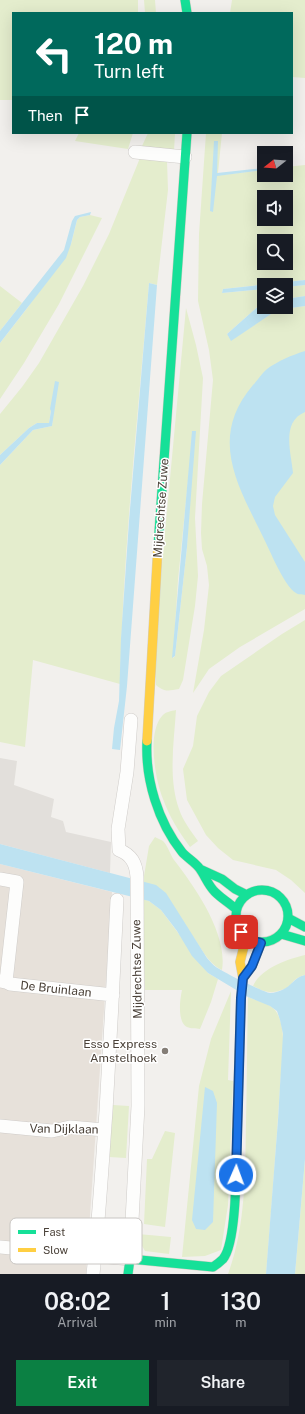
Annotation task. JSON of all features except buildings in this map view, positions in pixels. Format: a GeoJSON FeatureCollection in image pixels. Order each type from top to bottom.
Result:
{"type":"FeatureCollection","features":[{"type":"Feature","properties":{"kind":"street"},"geometry":{"type":"LineString","coordinates":[[185,0],[187,12]]}},
{"type":"Feature","properties":{"kind":"street","name":"Mijdrechtse Zuwe"},"geometry":{"type":"LineString","coordinates":[[187,134],[154,603],[146,752],[149,778],[162,819],[183,853],[199,868],[214,891],[236,909]]}},
{"type":"Feature","properties":{"kind":"street"},"geometry":{"type":"LineString","coordinates":[[135,152],[186,158]]}},
{"type":"Feature","properties":{"kind":"street","name":"Mijdrechtse Zuwe"},"geometry":{"type":"LineString","coordinates":[[131,720],[127,772],[118,829],[119,850],[125,852],[133,860],[137,869],[138,1106],[132,1218]]}},
{"type":"Feature","properties":{"kind":"street","name":"Mijdrechtse Zuwe"},"geometry":{"type":"LineString","coordinates":[[199,868],[247,894]]}},
{"type":"Feature","properties":{"kind":"street"},"geometry":{"type":"LineString","coordinates":[[0,878],[17,882],[3,981]]}},
{"type":"Feature","properties":{"kind":"street"},"geometry":{"type":"LineString","coordinates":[[266,890],[275,894],[282,900],[288,918],[281,934],[275,939],[261,943],[246,938],[241,932],[237,925],[236,909],[240,901],[247,894],[266,890]]}},
{"type":"Feature","properties":{"kind":"street","name":"Mijdrechtse Zuwe"},"geometry":{"type":"LineString","coordinates":[[98,1218],[113,995],[117,900]]}},
{"type":"Feature","properties":{"kind":"street"},"geometry":{"type":"LineString","coordinates":[[288,918],[305,927]]}},
{"type":"Feature","properties":{"kind":"street"},"geometry":{"type":"LineString","coordinates":[[281,934],[305,941]]}},
{"type":"Feature","properties":{"kind":"street"},"geometry":{"type":"LineString","coordinates":[[142,1261],[213,1271],[223,1259],[228,1248],[231,1238],[235,1203],[241,998],[243,978],[240,962],[246,938]]}},
{"type":"Feature","properties":{"kind":"street"},"geometry":{"type":"LineString","coordinates":[[243,978],[252,966],[261,943]]}},
{"type":"Feature","properties":{"kind":"street","name":"De Bruinlaan"},"geometry":{"type":"LineString","coordinates":[[3,981],[10,984],[113,995]]}},
{"type":"Feature","properties":{"kind":"street","name":"Van Dijklaan"},"geometry":{"type":"LineString","coordinates":[[0,1126],[52,1131],[70,1127],[104,1130]]}},
{"type":"Feature","properties":{"kind":"street"},"geometry":{"type":"LineString","coordinates":[[0,1247],[10,1248]]}},
{"type":"Feature","properties":{"kind":"street","name":"Mijdrechtse Zuwe"},"geometry":{"type":"LineString","coordinates":[[93,1274],[94,1264]]}},
{"type":"Feature","properties":{"kind":"street","name":"Mijdrechtse Zuwe"},"geometry":{"type":"LineString","coordinates":[[128,1274],[129,1264]]}},
{"type":"Feature","properties":{"kind":"shaded area"},"geometry":{"type":"Polygon","coordinates":[[[0,758],[17,761],[14,785],[54,799],[51,817],[63,821],[66,832],[111,842],[110,873],[0,844],[0,758]]]}},
{"type":"Feature","properties":{"kind":"shaded area"},"geometry":{"type":"Polygon","coordinates":[[[0,864],[112,892],[90,1218],[10,1218],[10,1264],[87,1264],[86,1274],[0,1274],[0,864]]]}},
{"type":"Feature","properties":{"kind":"green space"},"geometry":{"type":"Polygon","coordinates":[[[0,0],[138,0],[138,12],[12,12],[12,100],[0,100],[0,0]]]}},
{"type":"Feature","properties":{"kind":"green space"},"geometry":{"type":"Polygon","coordinates":[[[144,0],[155,0],[156,12],[145,12],[144,0]]]}},
{"type":"Feature","properties":{"kind":"green space"},"geometry":{"type":"Polygon","coordinates":[[[232,0],[305,0],[305,78],[293,77],[293,12],[230,12],[232,0]]]}},
{"type":"Feature","properties":{"kind":"green space"},"geometry":{"type":"Polygon","coordinates":[[[78,134],[133,134],[128,149],[75,141],[78,134]]]}},
{"type":"Feature","properties":{"kind":"green space"},"geometry":{"type":"Polygon","coordinates":[[[148,134],[175,134],[174,151],[142,146],[148,134]]]}},
{"type":"Feature","properties":{"kind":"green space"},"geometry":{"type":"Polygon","coordinates":[[[206,134],[222,134],[218,173],[220,175],[257,171],[257,182],[293,182],[293,166],[305,165],[305,280],[293,281],[293,278],[257,278],[257,285],[223,289],[222,293],[257,290],[257,307],[227,334],[231,340],[271,314],[293,314],[293,308],[305,306],[305,609],[240,647],[209,669],[193,693],[204,630],[209,585],[207,566],[202,549],[201,533],[202,504],[213,380],[209,350],[198,301],[199,234],[206,134]]]}},
{"type":"Feature","properties":{"kind":"green space"},"geometry":{"type":"Polygon","coordinates":[[[140,158],[167,161],[168,190],[157,285],[149,283],[124,584],[120,684],[33,660],[25,747],[0,742],[0,465],[33,430],[52,426],[54,408],[51,411],[49,423],[37,423],[29,428],[0,455],[0,414],[39,363],[83,286],[109,234],[140,158]]]}},
{"type":"Feature","properties":{"kind":"green space"},"geometry":{"type":"Polygon","coordinates":[[[90,215],[102,218],[59,304],[24,363],[0,399],[0,343],[28,307],[71,244],[77,220],[80,217],[90,215]]]}},
{"type":"Feature","properties":{"kind":"green space"},"geometry":{"type":"Polygon","coordinates":[[[305,285],[305,296],[293,298],[293,286],[305,285]]]}},
{"type":"Feature","properties":{"kind":"green space"},"geometry":{"type":"Polygon","coordinates":[[[0,286],[22,303],[0,331],[0,286]]]}},
{"type":"Feature","properties":{"kind":"green space"},"geometry":{"type":"Polygon","coordinates":[[[186,308],[203,378],[195,518],[198,576],[195,606],[183,680],[179,689],[166,690],[161,689],[156,685],[156,628],[186,308]],[[193,431],[178,580],[173,658],[175,656],[187,547],[193,431]]]}},
{"type":"Feature","properties":{"kind":"green space"},"geometry":{"type":"Polygon","coordinates":[[[305,620],[305,893],[291,880],[276,870],[233,860],[218,848],[206,835],[187,800],[183,769],[193,746],[197,716],[209,692],[221,676],[305,620]]]}},
{"type":"Feature","properties":{"kind":"green space"},"geometry":{"type":"Polygon","coordinates":[[[176,710],[173,747],[174,785],[181,813],[187,826],[198,841],[190,847],[168,812],[157,780],[155,768],[154,744],[157,724],[162,716],[168,712],[176,710]]]}},
{"type":"Feature","properties":{"kind":"green space"},"geometry":{"type":"Polygon","coordinates":[[[155,837],[165,843],[174,860],[200,897],[208,912],[220,941],[223,956],[222,970],[212,963],[173,913],[143,882],[149,846],[155,837]]]}},
{"type":"Feature","properties":{"kind":"green space"},"geometry":{"type":"Polygon","coordinates":[[[142,899],[149,901],[161,910],[208,973],[218,979],[211,1002],[200,1029],[187,1027],[182,1020],[180,1010],[182,990],[145,990],[142,899]]]}},
{"type":"Feature","properties":{"kind":"green space"},"geometry":{"type":"Polygon","coordinates":[[[305,955],[305,975],[292,983],[289,987],[275,992],[267,992],[253,986],[268,969],[283,962],[305,955]]]}},
{"type":"Feature","properties":{"kind":"green space"},"geometry":{"type":"Polygon","coordinates":[[[231,991],[228,1080],[233,1081],[228,1205],[221,1250],[205,1256],[182,1257],[199,1086],[211,1039],[231,991]]]}},
{"type":"Feature","properties":{"kind":"green space"},"geometry":{"type":"Polygon","coordinates":[[[248,997],[272,1007],[277,1013],[283,1039],[282,1060],[266,1274],[228,1274],[238,1237],[243,1199],[248,997]]]}},
{"type":"Feature","properties":{"kind":"green space"},"geometry":{"type":"Polygon","coordinates":[[[113,1105],[129,1106],[126,1158],[109,1157],[113,1105]]]}},
{"type":"Feature","properties":{"kind":"green space"},"geometry":{"type":"Polygon","coordinates":[[[165,1131],[175,1133],[165,1227],[144,1224],[147,1159],[152,1159],[165,1131]]]}},
{"type":"Feature","properties":{"kind":"green space"},"geometry":{"type":"Polygon","coordinates":[[[305,1159],[305,1274],[295,1274],[305,1159]]]}},
{"type":"Feature","properties":{"kind":"green space"},"geometry":{"type":"Polygon","coordinates":[[[142,1234],[171,1237],[169,1254],[145,1251],[142,1246],[142,1234]]]}},
{"type":"Feature","properties":{"kind":"water"},"geometry":{"type":"Polygon","coordinates":[[[214,141],[218,141],[217,173],[257,169],[257,171],[217,176],[213,212],[210,211],[214,141]]]}},
{"type":"Feature","properties":{"kind":"water"},"geometry":{"type":"Polygon","coordinates":[[[91,212],[90,215],[80,217],[77,220],[66,258],[0,343],[0,331],[64,250],[72,221],[75,216],[91,212]]]}},
{"type":"Feature","properties":{"kind":"water"},"geometry":{"type":"Polygon","coordinates":[[[305,280],[305,285],[293,286],[293,281],[305,280]]]}},
{"type":"Feature","properties":{"kind":"water"},"geometry":{"type":"Polygon","coordinates":[[[149,283],[157,285],[127,686],[120,750],[112,749],[119,701],[121,638],[129,521],[149,283]]]}},
{"type":"Feature","properties":{"kind":"water"},"geometry":{"type":"Polygon","coordinates":[[[257,285],[257,290],[222,293],[223,289],[257,285]]]}},
{"type":"Feature","properties":{"kind":"water"},"geometry":{"type":"Polygon","coordinates":[[[305,296],[305,306],[293,308],[293,298],[305,296]]]}},
{"type":"Feature","properties":{"kind":"water"},"geometry":{"type":"Polygon","coordinates":[[[257,307],[257,314],[271,314],[231,341],[227,334],[257,307]]]}},
{"type":"Feature","properties":{"kind":"water"},"geometry":{"type":"Polygon","coordinates":[[[305,351],[305,412],[293,423],[289,438],[293,473],[275,497],[273,506],[275,515],[305,562],[305,595],[297,594],[292,590],[287,584],[275,561],[238,482],[232,463],[230,444],[232,425],[239,405],[253,385],[271,366],[285,358],[305,351]]]}},
{"type":"Feature","properties":{"kind":"water"},"geometry":{"type":"Polygon","coordinates":[[[55,381],[59,382],[52,426],[33,430],[0,465],[0,455],[29,428],[37,423],[49,423],[55,381]]]}},
{"type":"Feature","properties":{"kind":"water"},"geometry":{"type":"Polygon","coordinates":[[[192,431],[196,431],[187,547],[175,656],[172,658],[192,431]]]}},
{"type":"Feature","properties":{"kind":"water"},"geometry":{"type":"Polygon","coordinates":[[[0,844],[156,885],[166,893],[207,958],[216,967],[243,982],[273,993],[285,988],[301,976],[305,975],[305,1159],[295,1274],[266,1274],[283,1034],[277,1011],[270,1006],[248,997],[208,973],[192,956],[177,931],[161,910],[149,901],[0,864],[0,844]]]}},
{"type":"Feature","properties":{"kind":"water"},"geometry":{"type":"Polygon","coordinates":[[[205,1087],[213,1091],[217,1103],[213,1222],[205,1230],[196,1229],[192,1220],[205,1087]]]}},
{"type":"Feature","properties":{"kind":"traffic: fast"},"geometry":{"type":"LineString","coordinates":[[185,0],[187,12]]}},
{"type":"Feature","properties":{"kind":"traffic: fast"},"geometry":{"type":"LineString","coordinates":[[158,546],[187,134]]}},
{"type":"Feature","properties":{"kind":"traffic: fast"},"geometry":{"type":"LineString","coordinates":[[147,741],[148,770],[151,785],[155,800],[166,827],[182,852],[196,864],[213,889],[236,909]]}},
{"type":"Feature","properties":{"kind":"traffic: fast"},"geometry":{"type":"LineString","coordinates":[[200,869],[222,879],[235,889],[247,895]]}},
{"type":"Feature","properties":{"kind":"traffic: fast"},"geometry":{"type":"LineString","coordinates":[[262,890],[276,894],[284,902],[288,916],[284,930],[276,938],[262,942],[248,938],[240,930],[236,916],[240,902],[248,894],[262,890]]}},
{"type":"Feature","properties":{"kind":"traffic: fast"},"geometry":{"type":"LineString","coordinates":[[288,918],[305,927]]}},
{"type":"Feature","properties":{"kind":"traffic: fast"},"geometry":{"type":"LineString","coordinates":[[281,934],[305,941]]}},
{"type":"Feature","properties":{"kind":"traffic: fast"},"geometry":{"type":"LineString","coordinates":[[142,1260],[213,1267],[223,1259],[228,1249],[234,1217],[237,1129]]}},
{"type":"Feature","properties":{"kind":"traffic: fast"},"geometry":{"type":"LineString","coordinates":[[128,1274],[129,1264]]}},
{"type":"Feature","properties":{"kind":"traffic: slow"},"geometry":{"type":"LineString","coordinates":[[147,741],[158,546]]}},
{"type":"Feature","properties":{"kind":"traffic: slow"},"geometry":{"type":"LineString","coordinates":[[237,1129],[241,998],[243,978],[240,962],[246,938]]}},
{"type":"Feature","properties":{"kind":"traffic: slow"},"geometry":{"type":"LineString","coordinates":[[243,978],[252,966],[261,943]]}},
{"type":"Feature","properties":{"kind":"place","name":"Esso Express Amstelhoek"},"geometry":{"type":"Point","coordinates":[165,1051]}},
{"type":"Feature","properties":{"kind":"route"},"geometry":{"type":"LineString","coordinates":[[236,1175],[241,998],[243,978],[252,966],[261,943],[246,938],[241,932]]}}]}
